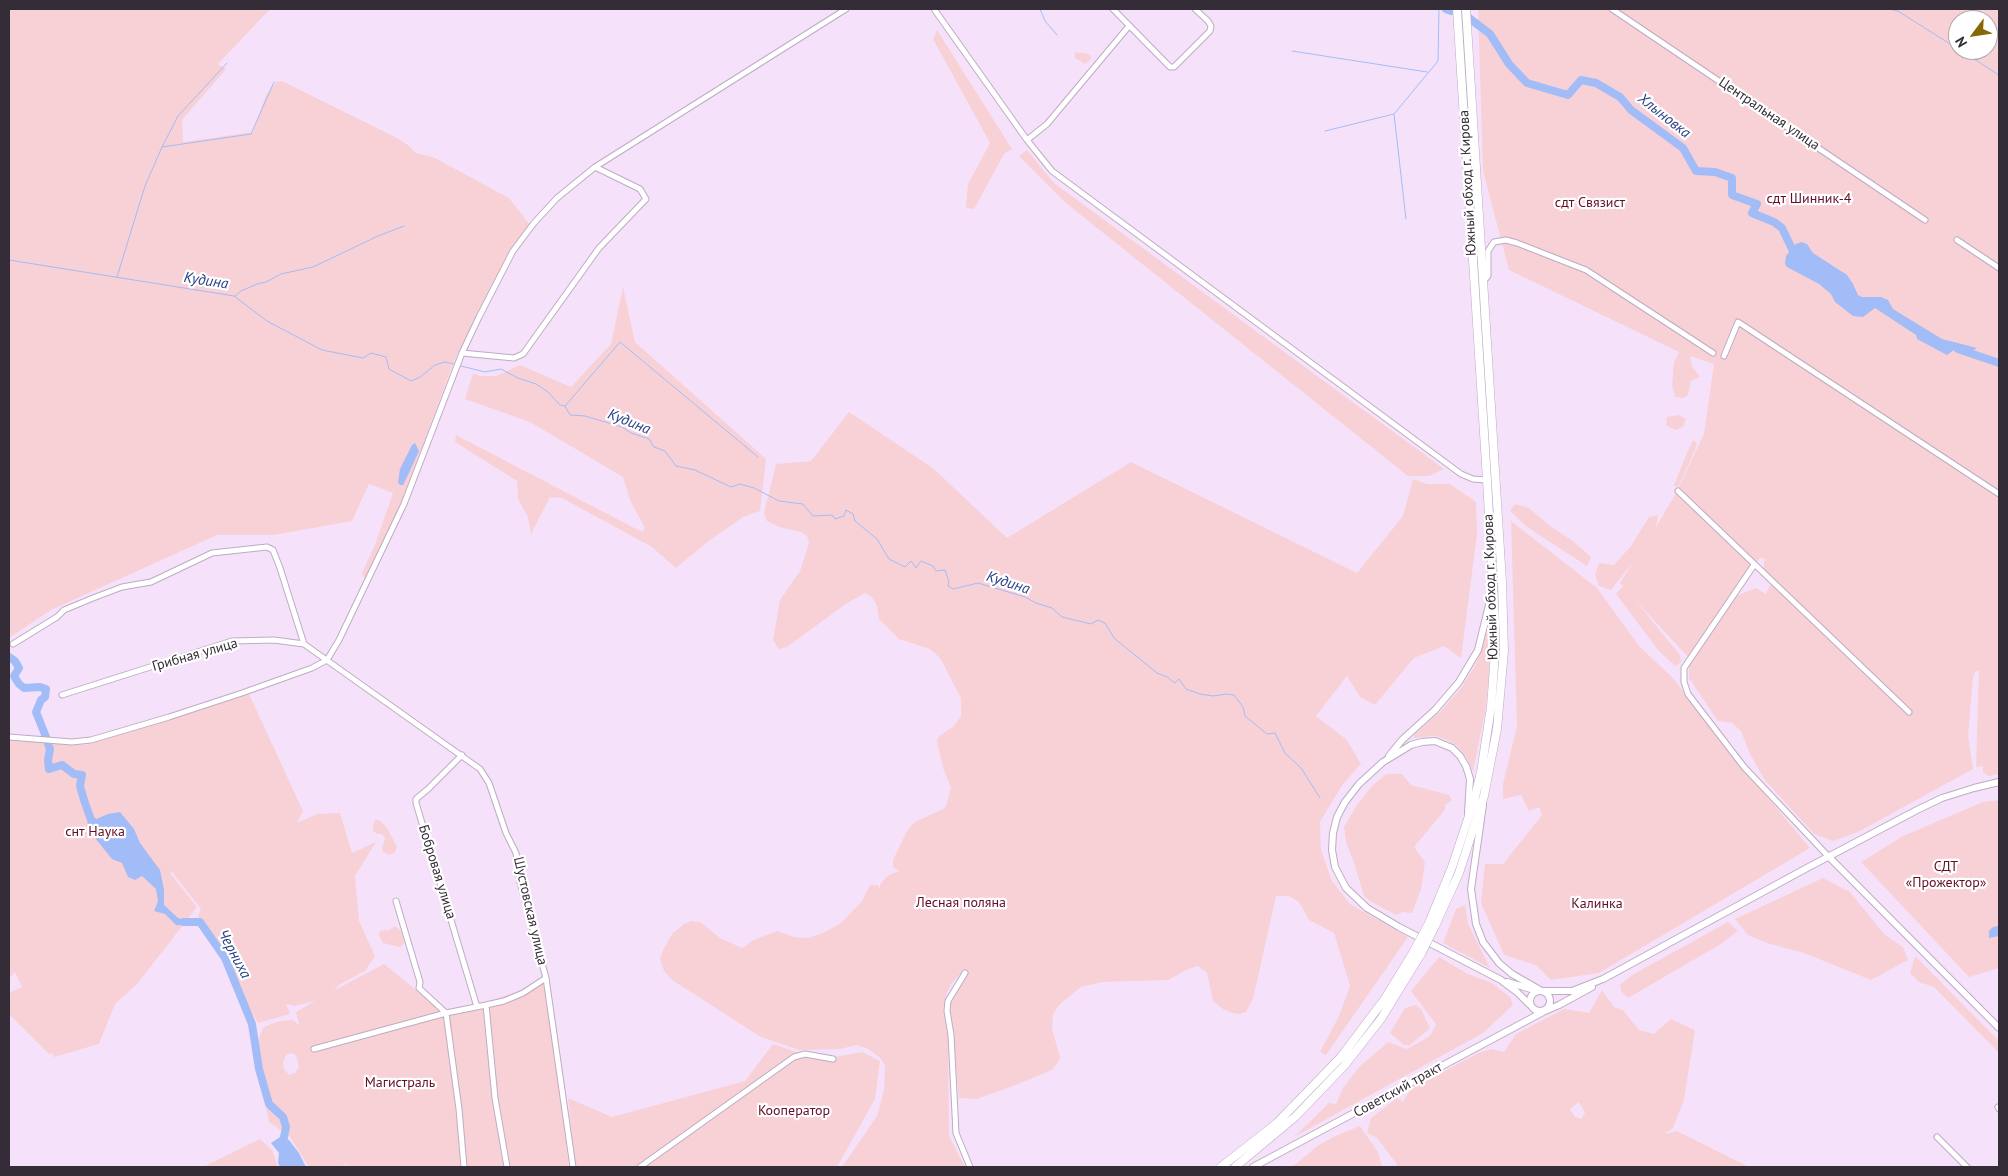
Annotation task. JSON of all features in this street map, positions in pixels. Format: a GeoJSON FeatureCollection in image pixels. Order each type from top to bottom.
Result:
{"type":"FeatureCollection","features":[{"type":"Feature","properties":{"kind":"highway","name":"Южный обход г. Кирова"},"geometry":{"type":"LineString","coordinates":[[1432,924],[1452,867],[1481,772],[1491,707],[1495,653],[1487,480],[1457,9]]}},
{"type":"Feature","properties":{"kind":"highway","name":"Южный обход г. Кирова"},"geometry":{"type":"LineString","coordinates":[[1235,1167],[1295,1117],[1344,1066],[1381,1019],[1459,873],[1484,796],[1490,766],[1500,701],[1504,621],[1466,9]]}},
{"type":"Feature","properties":{"kind":"highway","name":"Южный обход г. Кирова"},"geometry":{"type":"LineString","coordinates":[[1221,1167],[1277,1123],[1331,1068],[1370,1020],[1417,952]]}},
{"type":"Feature","properties":{"kind":"main road"},"geometry":{"type":"LineString","coordinates":[[1484,796],[1470,888],[1476,924],[1483,942],[1498,963],[1512,974],[1546,994],[1549,1002],[1544,1011],[1537,1011],[1501,980],[1378,915],[1352,894],[1338,875],[1332,850],[1333,833],[1337,817],[1352,793],[1402,740],[1435,710],[1459,682],[1478,650],[1493,587]]}},
{"type":"Feature","properties":{"kind":"main road"},"geometry":{"type":"LineString","coordinates":[[1383,762],[1403,749],[1422,742],[1436,741],[1452,748],[1460,756],[1468,773],[1470,788],[1468,817]]}},
{"type":"Feature","properties":{"kind":"main road"},"geometry":{"type":"LineString","coordinates":[[1501,980],[1540,991],[1572,991],[1603,979],[1828,856],[1942,798],[1999,782]]}},
{"type":"Feature","properties":{"kind":"main road"},"geometry":{"type":"LineString","coordinates":[[1828,856],[1999,1028]]}},
{"type":"Feature","properties":{"kind":"main road","name":"Советский тракт"},"geometry":{"type":"LineString","coordinates":[[1253,1167],[1544,1011],[1582,993],[1603,979]]}},
{"type":"Feature","properties":{"kind":"main road"},"geometry":{"type":"LineString","coordinates":[[1530,1005],[1530,997],[1540,991]]}},
{"type":"Feature","properties":{"kind":"street"},"geometry":{"type":"LineString","coordinates":[[9,737],[72,742],[91,740],[169,717],[312,668],[327,660],[339,640],[404,504],[462,353],[513,251],[534,223],[557,198],[594,167],[846,9]]}},
{"type":"Feature","properties":{"kind":"street"},"geometry":{"type":"LineString","coordinates":[[934,9],[1027,140],[1052,171],[1436,456],[1467,478],[1487,480]]}},
{"type":"Feature","properties":{"kind":"street"},"geometry":{"type":"LineString","coordinates":[[1113,9],[1167,66],[1174,67],[1210,31],[1211,26],[1208,21],[1195,9]]}},
{"type":"Feature","properties":{"kind":"street","name":"Центральная улица"},"geometry":{"type":"LineString","coordinates":[[1612,9],[1925,220]]}},
{"type":"Feature","properties":{"kind":"street"},"geometry":{"type":"LineString","coordinates":[[1027,140],[1047,124],[1129,26]]}},
{"type":"Feature","properties":{"kind":"street"},"geometry":{"type":"LineString","coordinates":[[462,353],[514,358],[523,354],[546,319],[599,248],[646,199],[640,189],[594,167]]}},
{"type":"Feature","properties":{"kind":"street"},"geometry":{"type":"LineString","coordinates":[[1484,282],[1488,276],[1488,251],[1494,242],[1506,240],[1517,243],[1586,270],[1713,353]]}},
{"type":"Feature","properties":{"kind":"street"},"geometry":{"type":"LineString","coordinates":[[1957,240],[1999,268]]}},
{"type":"Feature","properties":{"kind":"street"},"geometry":{"type":"LineString","coordinates":[[1724,356],[1738,322],[1999,494]]}},
{"type":"Feature","properties":{"kind":"street"},"geometry":{"type":"LineString","coordinates":[[1678,491],[1909,712]]}},
{"type":"Feature","properties":{"kind":"street"},"geometry":{"type":"LineString","coordinates":[[13,644],[57,617],[64,610],[93,598],[122,587],[150,582],[212,553],[267,547],[273,550],[304,644]]}},
{"type":"Feature","properties":{"kind":"street"},"geometry":{"type":"LineString","coordinates":[[1754,565],[1684,668],[1684,682],[1688,694],[1744,767],[1828,856]]}},
{"type":"Feature","properties":{"kind":"street","name":"Грибная улица"},"geometry":{"type":"LineString","coordinates":[[62,695],[232,641],[274,640],[304,644],[462,755]]}},
{"type":"Feature","properties":{"kind":"street","name":"Шустовская улица"},"geometry":{"type":"LineString","coordinates":[[462,755],[474,764],[490,783],[506,833],[516,852],[520,882],[546,978],[573,1167]]}},
{"type":"Feature","properties":{"kind":"street","name":"Бобровая улица"},"geometry":{"type":"LineString","coordinates":[[462,755],[428,789],[416,798],[416,803],[477,1007]]}},
{"type":"Feature","properties":{"kind":"street"},"geometry":{"type":"LineString","coordinates":[[396,901],[420,982],[418,988],[446,1013],[459,1109],[464,1167]]}},
{"type":"Feature","properties":{"kind":"street"},"geometry":{"type":"LineString","coordinates":[[965,972],[948,1001],[947,1011],[951,1035],[956,1133],[970,1167]]}},
{"type":"Feature","properties":{"kind":"street"},"geometry":{"type":"LineString","coordinates":[[314,1049],[446,1013],[504,1001],[523,993],[546,978]]}},
{"type":"Feature","properties":{"kind":"street"},"geometry":{"type":"LineString","coordinates":[[486,1005],[495,1098],[508,1167]]}},
{"type":"Feature","properties":{"kind":"street"},"geometry":{"type":"LineString","coordinates":[[640,1167],[794,1057],[806,1054],[833,1059]]}},
{"type":"Feature","properties":{"kind":"street"},"geometry":{"type":"LineString","coordinates":[[1937,1137],[1967,1167]]}},
{"type":"Feature","properties":{"kind":"green space"},"geometry":{"type":"Polygon","coordinates":[[[9,9],[270,9],[218,64],[226,69],[182,120],[183,142],[253,132],[266,95],[276,82],[282,81],[397,138],[416,153],[433,157],[509,198],[530,225],[510,250],[454,361],[397,515],[365,579],[362,573],[375,545],[393,493],[369,484],[352,521],[274,535],[217,535],[51,610],[9,638],[9,9]]]}},
{"type":"Feature","properties":{"kind":"green space","name":"сдт Шинник-4"},"geometry":{"type":"Polygon","coordinates":[[[1478,9],[1999,9],[1999,774],[1988,776],[1983,772],[1983,766],[1976,767],[1979,670],[1975,672],[1973,678],[1968,736],[1973,769],[1858,832],[1833,841],[1814,834],[1764,779],[1749,752],[1741,731],[1732,723],[1718,721],[1689,678],[1689,665],[1736,596],[1756,588],[1766,594],[1773,579],[1764,569],[1764,561],[1766,559],[1760,558],[1754,565],[1690,659],[1635,600],[1680,655],[1681,662],[1675,666],[1658,650],[1616,594],[1623,586],[1620,583],[1633,562],[1611,590],[1599,586],[1595,575],[1599,563],[1614,565],[1631,546],[1649,517],[1658,515],[1656,527],[1675,495],[1704,434],[1714,364],[1690,356],[1692,366],[1700,377],[1691,381],[1688,395],[1684,398],[1675,397],[1672,386],[1674,362],[1679,352],[1509,270],[1483,171],[1478,9]]]}},
{"type":"Feature","properties":{"kind":"green space"},"geometry":{"type":"Polygon","coordinates":[[[937,30],[1012,149],[1004,154],[974,209],[966,208],[968,184],[990,143],[933,39],[937,30]]]}},
{"type":"Feature","properties":{"kind":"green space"},"geometry":{"type":"Polygon","coordinates":[[[1075,52],[1088,54],[1091,56],[1091,59],[1085,64],[1075,58],[1075,52]]]}},
{"type":"Feature","properties":{"kind":"green space"},"geometry":{"type":"Polygon","coordinates":[[[1027,150],[1054,183],[1444,469],[1429,476],[1408,476],[1067,204],[1019,156],[1027,150]]]}},
{"type":"Feature","properties":{"kind":"green space"},"geometry":{"type":"Polygon","coordinates":[[[623,287],[635,342],[766,459],[760,511],[743,517],[710,540],[676,568],[652,547],[562,498],[550,497],[531,534],[528,517],[518,499],[517,481],[455,442],[456,435],[642,532],[645,528],[630,500],[623,477],[530,422],[465,399],[473,373],[480,376],[496,376],[520,365],[571,387],[611,344],[623,287]]]}},
{"type":"Feature","properties":{"kind":"green space","name":"Лесная поляна"},"geometry":{"type":"Polygon","coordinates":[[[849,412],[934,469],[1007,538],[1131,462],[1357,573],[1403,516],[1413,479],[1427,484],[1450,484],[1476,502],[1477,534],[1461,658],[1444,646],[1414,658],[1375,705],[1360,697],[1347,676],[1316,716],[1347,740],[1361,764],[1343,784],[1320,822],[1321,850],[1332,881],[1350,904],[1408,937],[1326,1055],[1320,1052],[1339,1016],[1350,986],[1334,933],[1309,920],[1299,902],[1289,896],[1276,896],[1253,999],[1246,1012],[1232,1013],[1213,1001],[1207,973],[1198,966],[1188,969],[1168,980],[1102,982],[1081,987],[1059,1005],[1053,1014],[1052,1029],[1060,1057],[1052,1070],[977,1099],[959,1098],[949,1005],[968,974],[962,972],[951,984],[946,995],[944,1010],[948,1035],[949,1136],[965,1167],[842,1167],[877,1116],[884,1090],[885,1065],[879,1057],[868,1049],[857,1045],[840,1049],[799,1050],[761,1037],[672,980],[664,971],[660,959],[663,950],[672,934],[691,921],[700,922],[720,938],[742,948],[754,940],[777,931],[794,937],[808,938],[823,933],[841,923],[862,901],[870,885],[878,885],[880,890],[880,885],[887,876],[899,871],[893,867],[893,860],[907,831],[915,822],[946,806],[951,788],[943,768],[937,741],[939,736],[954,726],[961,716],[961,698],[940,658],[930,649],[899,639],[879,619],[877,606],[872,597],[865,593],[847,603],[787,647],[779,649],[773,640],[780,600],[800,571],[809,543],[807,536],[801,532],[779,527],[767,521],[764,513],[776,464],[811,461],[849,412]]]}},
{"type":"Feature","properties":{"kind":"green space"},"geometry":{"type":"Polygon","coordinates":[[[1679,415],[1686,419],[1683,427],[1675,430],[1666,425],[1667,417],[1679,415]]]}},
{"type":"Feature","properties":{"kind":"green space"},"geometry":{"type":"Polygon","coordinates":[[[1694,440],[1697,444],[1695,450],[1679,485],[1676,487],[1674,485],[1694,440]]]}},
{"type":"Feature","properties":{"kind":"green space"},"geometry":{"type":"Polygon","coordinates":[[[1515,504],[1529,508],[1550,526],[1573,541],[1591,557],[1587,566],[1527,527],[1510,511],[1515,504]]]}},
{"type":"Feature","properties":{"kind":"green space","name":"Калинка"},"geometry":{"type":"Polygon","coordinates":[[[1511,521],[1597,588],[1639,646],[1673,678],[1727,749],[1810,848],[1599,973],[1551,980],[1536,965],[1504,955],[1481,903],[1485,864],[1503,864],[1542,815],[1539,807],[1529,811],[1521,795],[1503,799],[1503,784],[1517,726],[1511,521]]]}},
{"type":"Feature","properties":{"kind":"green space"},"geometry":{"type":"Polygon","coordinates":[[[1490,619],[1489,677],[1485,712],[1473,771],[1467,758],[1457,746],[1445,739],[1434,736],[1414,738],[1414,735],[1443,709],[1461,688],[1475,666],[1484,643],[1490,619]]]}},
{"type":"Feature","properties":{"kind":"green space"},"geometry":{"type":"Polygon","coordinates":[[[249,694],[303,811],[297,823],[317,814],[340,813],[352,853],[376,842],[355,876],[359,921],[375,956],[365,971],[340,984],[333,991],[384,964],[442,1011],[482,1003],[546,982],[569,1167],[349,1167],[334,1151],[348,1167],[309,1167],[290,1137],[269,1122],[257,1062],[259,1038],[263,1028],[281,1021],[293,1020],[299,1025],[296,1012],[315,1001],[294,1006],[286,1004],[290,1014],[258,1023],[246,1003],[224,950],[198,916],[201,909],[173,873],[174,871],[170,873],[197,907],[138,983],[115,1004],[99,1044],[54,1057],[52,1053],[49,1054],[9,1014],[9,996],[11,992],[22,987],[15,972],[9,979],[9,739],[86,745],[249,694]],[[291,1053],[286,1055],[283,1062],[284,1069],[289,1075],[295,1073],[299,1067],[296,1055],[291,1053]]]}},
{"type":"Feature","properties":{"kind":"green space"},"geometry":{"type":"Polygon","coordinates":[[[1386,774],[1402,774],[1411,785],[1449,795],[1452,800],[1445,805],[1445,810],[1414,847],[1425,862],[1421,889],[1412,913],[1403,912],[1396,915],[1364,896],[1346,842],[1344,827],[1357,805],[1371,787],[1386,774]]]}},
{"type":"Feature","properties":{"kind":"green space","name":"СДТ «Прожектор»"},"geometry":{"type":"Polygon","coordinates":[[[1999,800],[1999,968],[1969,977],[1861,862],[1903,836],[1983,802],[1999,800]]]}},
{"type":"Feature","properties":{"kind":"green space"},"geometry":{"type":"Polygon","coordinates":[[[375,820],[379,820],[387,828],[397,847],[395,852],[389,855],[383,852],[382,848],[385,838],[382,834],[377,834],[373,831],[375,820]]]}},
{"type":"Feature","properties":{"kind":"green space"},"geometry":{"type":"Polygon","coordinates":[[[1823,878],[1850,892],[1884,934],[1903,947],[1908,960],[1871,980],[1804,953],[1767,943],[1748,935],[1735,919],[1823,878]]]}},
{"type":"Feature","properties":{"kind":"green space"},"geometry":{"type":"Polygon","coordinates":[[[1465,905],[1468,924],[1490,968],[1443,943],[1456,909],[1465,905]]]}},
{"type":"Feature","properties":{"kind":"green space"},"geometry":{"type":"Polygon","coordinates":[[[1728,922],[1738,931],[1721,944],[1628,998],[1621,991],[1620,985],[1632,975],[1728,922]]]}},
{"type":"Feature","properties":{"kind":"green space"},"geometry":{"type":"Polygon","coordinates":[[[395,926],[401,931],[403,937],[404,943],[399,947],[383,943],[379,935],[380,931],[389,930],[395,926]]]}},
{"type":"Feature","properties":{"kind":"green space"},"geometry":{"type":"Polygon","coordinates":[[[1915,956],[1999,1041],[1999,1053],[1934,987],[1919,982],[1910,973],[1915,956]]]}},
{"type":"Feature","properties":{"kind":"green space"},"geometry":{"type":"Polygon","coordinates":[[[1439,957],[1468,974],[1492,983],[1510,997],[1513,1005],[1483,1033],[1294,1137],[1329,1103],[1336,1104],[1343,1088],[1360,1066],[1388,1042],[1407,1049],[1430,1036],[1436,1024],[1411,991],[1439,957]]]}},
{"type":"Feature","properties":{"kind":"green space"},"geometry":{"type":"Polygon","coordinates":[[[1602,990],[1614,1007],[1623,1010],[1639,1030],[1654,1034],[1671,1019],[1695,1030],[1684,1100],[1673,1128],[1664,1134],[1677,1131],[1749,1167],[1395,1167],[1397,1164],[1377,1138],[1367,1133],[1371,1118],[1397,1098],[1403,1102],[1410,1090],[1478,1053],[1491,1049],[1504,1052],[1516,1034],[1564,1009],[1589,1013],[1602,990]],[[1579,1102],[1570,1109],[1575,1117],[1581,1119],[1585,1113],[1579,1102]]]}},
{"type":"Feature","properties":{"kind":"green space"},"geometry":{"type":"Polygon","coordinates":[[[1416,1005],[1421,1009],[1430,1028],[1410,1045],[1404,1045],[1390,1033],[1405,1008],[1416,1005]]]}},
{"type":"Feature","properties":{"kind":"green space","name":"Кооператор"},"geometry":{"type":"Polygon","coordinates":[[[773,1044],[820,1060],[862,1052],[880,1061],[875,1099],[837,1167],[575,1167],[568,1098],[612,1117],[745,1081],[773,1044]]]}},
{"type":"Feature","properties":{"kind":"green space"},"geometry":{"type":"Polygon","coordinates":[[[1360,1126],[1378,1152],[1382,1167],[1290,1167],[1316,1147],[1333,1137],[1360,1126]]]}},
{"type":"Feature","properties":{"kind":"green space"},"geometry":{"type":"Polygon","coordinates":[[[260,1139],[272,1150],[278,1167],[203,1167],[260,1139]]]}},
{"type":"Feature","properties":{"kind":"water"},"geometry":{"type":"Polygon","coordinates":[[[1801,242],[1807,244],[1813,253],[1847,275],[1858,295],[1862,297],[1881,297],[1888,300],[1893,309],[1942,339],[1977,348],[1966,354],[1954,350],[1947,355],[1917,339],[1916,335],[1875,308],[1863,317],[1853,316],[1835,302],[1831,294],[1819,284],[1787,267],[1785,264],[1786,256],[1794,245],[1801,242]]]}},
{"type":"Feature","properties":{"kind":"water"},"geometry":{"type":"Polygon","coordinates":[[[415,443],[419,451],[403,485],[400,485],[398,482],[400,469],[412,445],[415,443]]]}},
{"type":"Feature","properties":{"kind":"water"},"geometry":{"type":"Polygon","coordinates":[[[120,812],[134,829],[140,843],[160,870],[164,890],[164,905],[178,918],[193,922],[193,926],[176,925],[165,914],[154,911],[158,901],[156,889],[142,876],[135,880],[128,877],[122,863],[112,859],[95,838],[87,823],[108,814],[120,812]]]}},
{"type":"Feature","properties":{"kind":"water"},"geometry":{"type":"Polygon","coordinates":[[[1998,926],[1999,936],[1989,938],[1989,931],[1993,927],[1998,926]]]}},
{"type":"Feature","properties":{"kind":"water"},"geometry":{"type":"Polygon","coordinates":[[[280,1137],[289,1140],[299,1153],[306,1167],[280,1167],[278,1163],[279,1153],[271,1143],[280,1137]]]}},
{"type":"Feature","properties":{"kind":"waterway"},"geometry":{"type":"LineString","coordinates":[[1040,9],[1045,21],[1057,35]]}},
{"type":"Feature","properties":{"kind":"waterway"},"geometry":{"type":"LineString","coordinates":[[1406,219],[1394,114],[1438,61],[1439,9]]}},
{"type":"Feature","properties":{"kind":"waterway","name":"Хлыновка"},"geometry":{"type":"LineString","coordinates":[[1446,9],[1451,11]]}},
{"type":"Feature","properties":{"kind":"waterway"},"geometry":{"type":"LineString","coordinates":[[1889,9],[1898,11],[1948,43]]}},
{"type":"Feature","properties":{"kind":"waterway","name":"Хлыновка"},"geometry":{"type":"LineString","coordinates":[[1469,18],[1490,34],[1509,64],[1527,83],[1568,95],[1581,80],[1596,83],[1620,97],[1631,110],[1683,148],[1696,171],[1715,172],[1732,178],[1732,195],[1757,204],[1752,213],[1774,222],[1782,228],[1792,249],[1798,255]]}},
{"type":"Feature","properties":{"kind":"waterway"},"geometry":{"type":"LineString","coordinates":[[1292,51],[1427,72]]}},
{"type":"Feature","properties":{"kind":"waterway"},"geometry":{"type":"LineString","coordinates":[[1976,60],[1999,75]]}},
{"type":"Feature","properties":{"kind":"waterway"},"geometry":{"type":"LineString","coordinates":[[117,277],[145,186],[162,147],[178,116],[227,63]]}},
{"type":"Feature","properties":{"kind":"waterway"},"geometry":{"type":"LineString","coordinates":[[162,147],[251,134],[274,82]]}},
{"type":"Feature","properties":{"kind":"waterway"},"geometry":{"type":"LineString","coordinates":[[1325,131],[1394,114]]}},
{"type":"Feature","properties":{"kind":"waterway"},"geometry":{"type":"LineString","coordinates":[[235,296],[241,291],[281,274],[313,267],[378,236],[404,226]]}},
{"type":"Feature","properties":{"kind":"waterway","name":"Кудина"},"geometry":{"type":"LineString","coordinates":[[9,260],[234,296],[267,321],[322,350],[363,358],[371,353],[386,357],[389,369],[411,381],[420,377],[435,365],[445,362],[454,364]]}},
{"type":"Feature","properties":{"kind":"waterway"},"geometry":{"type":"LineString","coordinates":[[565,406],[620,342],[758,457]]}},
{"type":"Feature","properties":{"kind":"waterway","name":"Хлыновка"},"geometry":{"type":"LineString","coordinates":[[1958,349],[1999,363]]}},
{"type":"Feature","properties":{"kind":"waterway","name":"Кудина"},"geometry":{"type":"LineString","coordinates":[[461,366],[485,372],[501,369],[518,378],[536,384],[548,392],[560,405],[565,406],[570,415],[585,416],[622,427],[631,433],[649,439],[654,447],[665,451],[676,466],[695,470],[731,487],[740,484],[754,488],[779,501],[803,504],[813,516],[832,515],[835,519],[844,516],[846,510],[853,514],[855,521],[877,539],[889,559],[905,567],[911,561],[916,568],[921,561],[933,566],[936,571],[945,570],[949,582],[948,586],[953,589],[978,583],[1025,597],[1052,608],[1062,617],[1091,624],[1098,620],[1105,623],[1114,638],[1157,673],[1175,683],[1179,679],[1186,689],[1200,694],[1213,696],[1234,695],[1243,707],[1245,716],[1267,734],[1275,733],[1285,753],[1301,768],[1320,798]]}},
{"type":"Feature","properties":{"kind":"waterway","name":"Черниха"},"geometry":{"type":"LineString","coordinates":[[9,657],[15,661],[19,668],[14,676],[19,684],[24,688],[40,687],[46,689],[45,697],[41,700],[36,712],[46,737]]}},
{"type":"Feature","properties":{"kind":"waterway","name":"Черниха"},"geometry":{"type":"LineString","coordinates":[[48,744],[50,749],[49,769],[62,765],[74,774],[82,775],[80,786],[84,800],[91,820],[98,825]]}},
{"type":"Feature","properties":{"kind":"waterway","name":"Черниха"},"geometry":{"type":"LineString","coordinates":[[184,922],[200,922],[225,958],[252,1024],[259,1069],[269,1104],[283,1117],[286,1127],[282,1147]]}},
{"type":"Feature","properties":{"kind":"park label","name":"сдт Связист"},"geometry":{"type":"Point","coordinates":[1590,203]}},
{"type":"Feature","properties":{"kind":"park label","name":"снт Наука"},"geometry":{"type":"Point","coordinates":[95,832]}},
{"type":"Feature","properties":{"kind":"park label","name":"Магистраль"},"geometry":{"type":"Point","coordinates":[400,1083]}}]}
